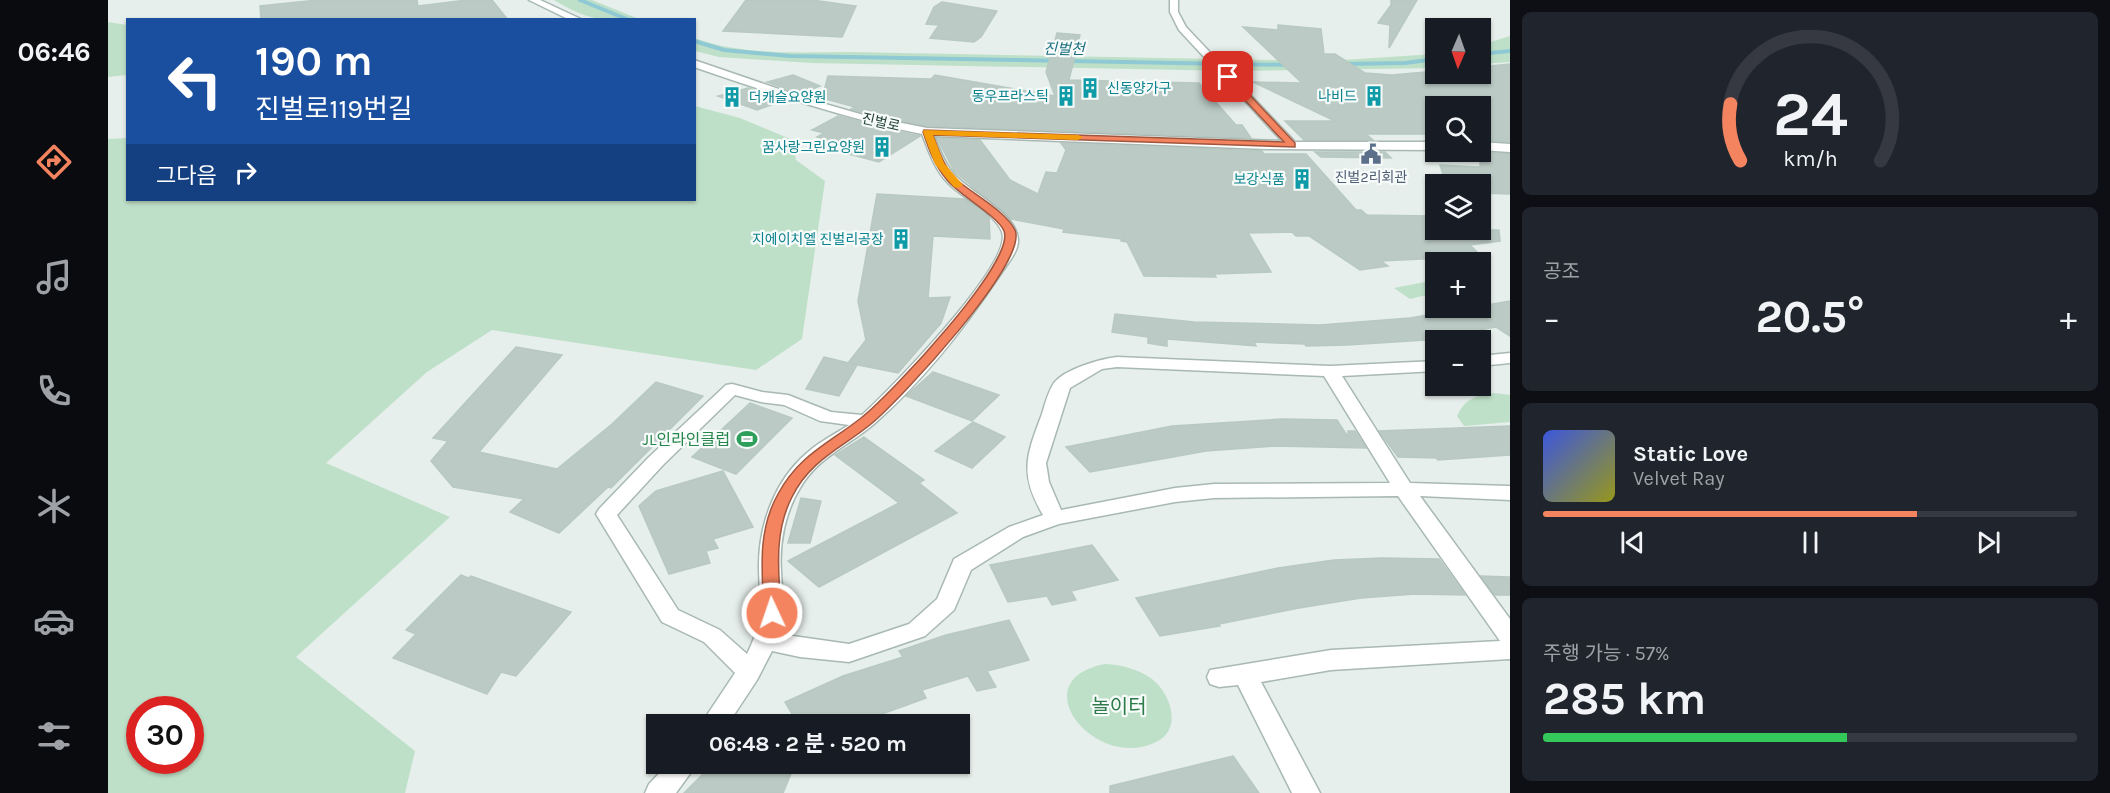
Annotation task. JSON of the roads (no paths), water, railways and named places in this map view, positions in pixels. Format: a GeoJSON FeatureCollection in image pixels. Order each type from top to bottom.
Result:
{"type":"FeatureCollection","features":[{"type":"Feature","properties":{"kind":"street"},"geometry":{"type":"LineString","coordinates":[[533,0],[574,18]]}},
{"type":"Feature","properties":{"kind":"street"},"geometry":{"type":"LineString","coordinates":[[1174,0],[1174,12],[1182,28],[1292,145]]}},
{"type":"Feature","properties":{"kind":"street","name":"진벌로"},"geometry":{"type":"LineString","coordinates":[[696,64],[812,104],[865,119],[927,132],[1292,145],[1425,146]]}},
{"type":"Feature","properties":{"kind":"street"},"geometry":{"type":"LineString","coordinates":[[721,714],[749,671],[764,640],[772,613],[770,555],[773,522],[785,494],[807,464],[836,440],[866,421],[929,359],[974,303],[1007,253],[1011,241],[1010,230],[1000,219],[952,180],[939,164],[927,132]]}},
{"type":"Feature","properties":{"kind":"street"},"geometry":{"type":"LineString","coordinates":[[1491,147],[1510,148]]}},
{"type":"Feature","properties":{"kind":"street"},"geometry":{"type":"LineString","coordinates":[[1491,360],[1510,358]]}},
{"type":"Feature","properties":{"kind":"street"},"geometry":{"type":"LineString","coordinates":[[1056,518],[1035,468],[1048,421],[1062,385],[1098,364],[1135,362],[1330,371],[1425,367]]}},
{"type":"Feature","properties":{"kind":"street"},"geometry":{"type":"LineString","coordinates":[[1330,371],[1404,489],[1510,637]]}},
{"type":"Feature","properties":{"kind":"street"},"geometry":{"type":"LineString","coordinates":[[749,671],[712,636],[670,616],[606,514],[656,461],[732,389],[761,397],[788,400],[827,417],[866,421]]}},
{"type":"Feature","properties":{"kind":"street"},"geometry":{"type":"LineString","coordinates":[[764,640],[800,648],[849,653],[917,630],[946,604],[962,565],[1016,532],[1056,518],[1175,495],[1214,491],[1404,489],[1510,493]]}},
{"type":"Feature","properties":{"kind":"street"},"geometry":{"type":"LineString","coordinates":[[1219,677],[1245,675],[1331,660],[1510,650]]}},
{"type":"Feature","properties":{"kind":"street"},"geometry":{"type":"LineString","coordinates":[[1245,675],[1306,793]]}},
{"type":"Feature","properties":{"kind":"street"},"geometry":{"type":"LineString","coordinates":[[659,793],[675,774]]}},
{"type":"Feature","properties":{"kind":"waterway","name":"진벌천"},"geometry":{"type":"LineString","coordinates":[[580,0],[624,18]]}},
{"type":"Feature","properties":{"kind":"waterway","name":"진벌천"},"geometry":{"type":"LineString","coordinates":[[696,42],[724,50],[790,56],[1291,65]]}},
{"type":"Feature","properties":{"kind":"waterway","name":"진벌천"},"geometry":{"type":"LineString","coordinates":[[1491,53],[1510,51]]}},
{"type":"Feature","properties":{"kind":"waterway","name":"진벌천"},"geometry":{"type":"LineString","coordinates":[[1342,64],[1425,60]]}},
{"type":"Feature","properties":{"kind":"place","name":"신동양가구"},"geometry":{"type":"Point","coordinates":[1090,88]}},
{"type":"Feature","properties":{"kind":"place","name":"동우프라스틱"},"geometry":{"type":"Point","coordinates":[1066,96]}},
{"type":"Feature","properties":{"kind":"place","name":"나비드"},"geometry":{"type":"Point","coordinates":[1374,96]}},
{"type":"Feature","properties":{"kind":"place","name":"더캐슬요양원"},"geometry":{"type":"Point","coordinates":[732,97]}},
{"type":"Feature","properties":{"kind":"place","name":"꿈사랑그린요양원"},"geometry":{"type":"Point","coordinates":[882,147]}},
{"type":"Feature","properties":{"kind":"place","name":"진벌2리회관"},"geometry":{"type":"Point","coordinates":[1371,154]}},
{"type":"Feature","properties":{"kind":"place","name":"보강식품"},"geometry":{"type":"Point","coordinates":[1302,179]}},
{"type":"Feature","properties":{"kind":"place","name":"지에이치엘 진벌리공장"},"geometry":{"type":"Point","coordinates":[901,239]}},
{"type":"Feature","properties":{"kind":"place","name":"JL인라인클럽"},"geometry":{"type":"Point","coordinates":[747,439]}},
{"type":"Feature","properties":{"kind":"park label","name":"놀이터"},"geometry":{"type":"Point","coordinates":[1119,706]}}]}
